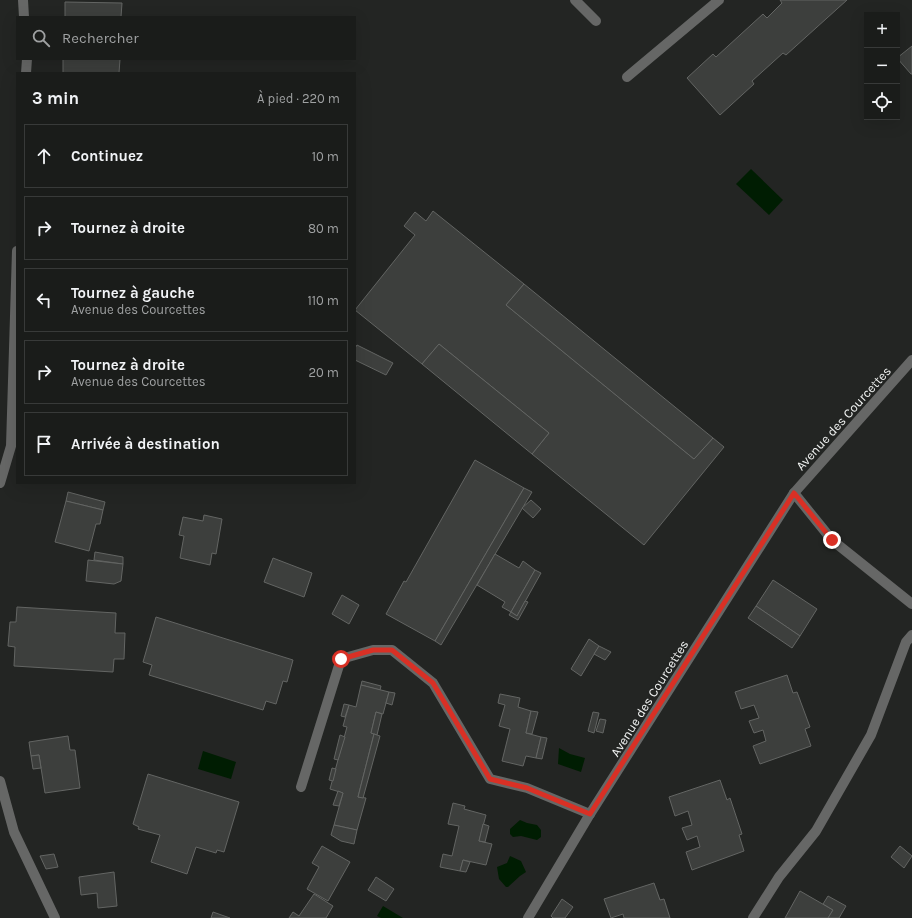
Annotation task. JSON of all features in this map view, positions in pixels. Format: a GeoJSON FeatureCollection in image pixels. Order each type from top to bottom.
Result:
{"type":"FeatureCollection","features":[{"type":"Feature","properties":{"kind":"street"},"geometry":{"type":"LineString","coordinates":[[23,0],[24,16]]}},
{"type":"Feature","properties":{"kind":"street"},"geometry":{"type":"LineString","coordinates":[[575,0],[596,21]]}},
{"type":"Feature","properties":{"kind":"street"},"geometry":{"type":"LineString","coordinates":[[627,77],[719,0]]}},
{"type":"Feature","properties":{"kind":"street"},"geometry":{"type":"LineString","coordinates":[[26,72],[27,60]]}},
{"type":"Feature","properties":{"kind":"street"},"geometry":{"type":"LineString","coordinates":[[0,483],[11,446],[16,284]]}},
{"type":"Feature","properties":{"kind":"street","name":"Avenue des Courcettes"},"geometry":{"type":"LineString","coordinates":[[528,918],[590,814],[794,493],[912,360]]}},
{"type":"Feature","properties":{"kind":"street"},"geometry":{"type":"LineString","coordinates":[[794,493],[832,540],[912,604]]}},
{"type":"Feature","properties":{"kind":"street"},"geometry":{"type":"LineString","coordinates":[[753,918],[779,877],[816,831],[871,735],[906,642],[912,635]]}},
{"type":"Feature","properties":{"kind":"street"},"geometry":{"type":"LineString","coordinates":[[301,787],[341,659],[373,650],[392,650],[433,683],[490,779],[527,788],[590,814]]}},
{"type":"Feature","properties":{"kind":"street"},"geometry":{"type":"LineString","coordinates":[[0,781],[14,832],[55,918]]}},
{"type":"Feature","properties":{"kind":"shaded area"},"geometry":{"type":"Polygon","coordinates":[[[751,169],[783,200],[769,215],[736,184],[751,169]]]}},
{"type":"Feature","properties":{"kind":"shaded area"},"geometry":{"type":"Polygon","coordinates":[[[559,748],[570,754],[585,758],[581,772],[558,764],[559,748]]]}},
{"type":"Feature","properties":{"kind":"shaded area"},"geometry":{"type":"Polygon","coordinates":[[[203,751],[236,762],[231,779],[198,769],[203,751]]]}},
{"type":"Feature","properties":{"kind":"shaded area"},"geometry":{"type":"Polygon","coordinates":[[[520,820],[537,825],[541,830],[541,837],[537,840],[521,836],[513,837],[510,834],[510,829],[520,820]]]}},
{"type":"Feature","properties":{"kind":"shaded area"},"geometry":{"type":"Polygon","coordinates":[[[510,856],[521,861],[526,872],[506,887],[499,879],[497,867],[507,863],[510,856]]]}},
{"type":"Feature","properties":{"kind":"shaded area"},"geometry":{"type":"Polygon","coordinates":[[[383,906],[403,918],[381,918],[377,916],[383,906]]]}},
{"type":"Feature","properties":{"kind":"building"},"geometry":{"type":"Polygon","coordinates":[[[780,0],[847,0],[786,55],[783,53],[752,81],[754,84],[720,115],[687,78],[713,54],[716,57],[763,14],[767,18],[782,3],[780,0]]]}},
{"type":"Feature","properties":{"kind":"building"},"geometry":{"type":"Polygon","coordinates":[[[65,2],[122,3],[121,16],[65,16],[65,2]]]}},
{"type":"Feature","properties":{"kind":"building"},"geometry":{"type":"Polygon","coordinates":[[[912,46],[912,74],[900,61],[900,56],[912,46]]]}},
{"type":"Feature","properties":{"kind":"building"},"geometry":{"type":"Polygon","coordinates":[[[63,60],[120,60],[119,72],[63,72],[63,60]]]}},
{"type":"Feature","properties":{"kind":"building"},"geometry":{"type":"Polygon","coordinates":[[[433,211],[524,284],[506,305],[694,459],[713,438],[724,447],[644,545],[532,454],[549,433],[439,344],[422,364],[356,311],[356,309],[415,235],[404,226],[415,212],[426,221],[433,211]]]}},
{"type":"Feature","properties":{"kind":"building"},"geometry":{"type":"Polygon","coordinates":[[[524,284],[713,438],[694,459],[506,305],[524,284]]]}},
{"type":"Feature","properties":{"kind":"building"},"geometry":{"type":"Polygon","coordinates":[[[439,344],[549,433],[532,454],[422,364],[439,344]]]}},
{"type":"Feature","properties":{"kind":"building"},"geometry":{"type":"Polygon","coordinates":[[[357,345],[393,363],[386,375],[356,360],[357,345]]]}},
{"type":"Feature","properties":{"kind":"building"},"geometry":{"type":"Polygon","coordinates":[[[475,460],[524,488],[435,641],[386,614],[404,581],[406,582],[475,460]]]}},
{"type":"Feature","properties":{"kind":"building"},"geometry":{"type":"Polygon","coordinates":[[[524,488],[532,492],[441,645],[435,641],[524,488]]]}},
{"type":"Feature","properties":{"kind":"building"},"geometry":{"type":"Polygon","coordinates":[[[68,492],[105,502],[103,510],[66,501],[68,492]]]}},
{"type":"Feature","properties":{"kind":"building"},"geometry":{"type":"Polygon","coordinates":[[[531,500],[541,509],[533,518],[522,508],[531,500]]]}},
{"type":"Feature","properties":{"kind":"building"},"geometry":{"type":"Polygon","coordinates":[[[66,501],[103,510],[100,524],[96,524],[89,551],[55,542],[66,501]]]}},
{"type":"Feature","properties":{"kind":"building"},"geometry":{"type":"Polygon","coordinates":[[[204,515],[222,519],[216,554],[212,553],[210,565],[180,558],[184,536],[179,535],[183,517],[203,521],[204,515]]]}},
{"type":"Feature","properties":{"kind":"building"},"geometry":{"type":"Polygon","coordinates":[[[95,552],[123,557],[123,564],[94,560],[95,552]]]}},
{"type":"Feature","properties":{"kind":"building"},"geometry":{"type":"Polygon","coordinates":[[[495,554],[519,568],[523,561],[535,570],[511,612],[502,607],[505,602],[477,585],[495,554]]]}},
{"type":"Feature","properties":{"kind":"building"},"geometry":{"type":"Polygon","coordinates":[[[273,558],[312,573],[304,597],[264,582],[273,558]]]}},
{"type":"Feature","properties":{"kind":"building"},"geometry":{"type":"Polygon","coordinates":[[[88,560],[123,564],[121,581],[114,584],[86,581],[88,560]]]}},
{"type":"Feature","properties":{"kind":"building"},"geometry":{"type":"Polygon","coordinates":[[[535,570],[541,573],[517,616],[511,612],[535,570]]]}},
{"type":"Feature","properties":{"kind":"building"},"geometry":{"type":"Polygon","coordinates":[[[773,580],[817,609],[800,636],[756,606],[773,580]]]}},
{"type":"Feature","properties":{"kind":"building"},"geometry":{"type":"Polygon","coordinates":[[[342,595],[359,605],[349,624],[332,614],[342,595]]]}},
{"type":"Feature","properties":{"kind":"building"},"geometry":{"type":"Polygon","coordinates":[[[525,601],[528,602],[518,620],[509,615],[511,612],[517,616],[525,601]]]}},
{"type":"Feature","properties":{"kind":"building"},"geometry":{"type":"Polygon","coordinates":[[[756,606],[800,636],[792,648],[748,618],[756,606]]]}},
{"type":"Feature","properties":{"kind":"building"},"geometry":{"type":"Polygon","coordinates":[[[17,607],[116,613],[115,633],[125,633],[124,659],[114,659],[113,672],[14,666],[15,647],[8,646],[10,622],[16,622],[17,607]]]}},
{"type":"Feature","properties":{"kind":"building"},"geometry":{"type":"Polygon","coordinates":[[[156,617],[293,660],[287,682],[283,681],[276,704],[266,701],[263,710],[149,675],[152,665],[143,662],[156,617]]]}},
{"type":"Feature","properties":{"kind":"building"},"geometry":{"type":"Polygon","coordinates":[[[589,639],[599,646],[581,676],[571,669],[589,639]]]}},
{"type":"Feature","properties":{"kind":"building"},"geometry":{"type":"Polygon","coordinates":[[[599,646],[611,652],[605,660],[594,654],[599,646]]]}},
{"type":"Feature","properties":{"kind":"building"},"geometry":{"type":"Polygon","coordinates":[[[787,675],[793,693],[797,692],[810,727],[805,729],[811,746],[760,764],[753,746],[766,741],[763,730],[754,733],[749,721],[759,718],[754,705],[741,709],[735,692],[787,675]]]}},
{"type":"Feature","properties":{"kind":"building"},"geometry":{"type":"Polygon","coordinates":[[[362,681],[381,686],[380,690],[361,685],[362,681]]]}},
{"type":"Feature","properties":{"kind":"building"},"geometry":{"type":"Polygon","coordinates":[[[361,685],[389,692],[383,714],[376,712],[371,733],[374,734],[358,797],[366,798],[357,830],[334,825],[343,793],[330,789],[347,727],[343,726],[349,705],[356,707],[361,685]]]}},
{"type":"Feature","properties":{"kind":"building"},"geometry":{"type":"Polygon","coordinates":[[[389,692],[395,693],[392,705],[386,703],[389,692]]]}},
{"type":"Feature","properties":{"kind":"building"},"geometry":{"type":"Polygon","coordinates":[[[500,694],[520,698],[518,707],[531,711],[526,733],[541,737],[536,758],[526,756],[523,766],[502,761],[510,729],[499,726],[505,705],[498,703],[500,694]]]}},
{"type":"Feature","properties":{"kind":"building"},"geometry":{"type":"Polygon","coordinates":[[[344,704],[349,705],[345,717],[341,716],[344,704]]]}},
{"type":"Feature","properties":{"kind":"building"},"geometry":{"type":"Polygon","coordinates":[[[531,711],[538,712],[532,734],[526,733],[531,711]]]}},
{"type":"Feature","properties":{"kind":"building"},"geometry":{"type":"Polygon","coordinates":[[[376,712],[382,714],[377,735],[371,733],[376,712]]]}},
{"type":"Feature","properties":{"kind":"building"},"geometry":{"type":"Polygon","coordinates":[[[593,712],[599,713],[594,733],[588,731],[593,712]]]}},
{"type":"Feature","properties":{"kind":"building"},"geometry":{"type":"Polygon","coordinates":[[[600,719],[606,720],[603,733],[596,731],[600,719]]]}},
{"type":"Feature","properties":{"kind":"building"},"geometry":{"type":"Polygon","coordinates":[[[374,734],[380,736],[363,798],[358,797],[374,734]]]}},
{"type":"Feature","properties":{"kind":"building"},"geometry":{"type":"Polygon","coordinates":[[[340,735],[345,737],[338,760],[334,759],[340,735]]]}},
{"type":"Feature","properties":{"kind":"building"},"geometry":{"type":"Polygon","coordinates":[[[68,736],[70,750],[75,750],[80,788],[45,793],[39,755],[31,756],[29,742],[68,736]]]}},
{"type":"Feature","properties":{"kind":"building"},"geometry":{"type":"Polygon","coordinates":[[[541,737],[547,738],[542,759],[536,758],[541,737]]]}},
{"type":"Feature","properties":{"kind":"building"},"geometry":{"type":"Polygon","coordinates":[[[39,755],[41,768],[33,769],[31,756],[39,755]]]}},
{"type":"Feature","properties":{"kind":"building"},"geometry":{"type":"Polygon","coordinates":[[[332,768],[336,769],[333,781],[329,780],[332,768]]]}},
{"type":"Feature","properties":{"kind":"building"},"geometry":{"type":"Polygon","coordinates":[[[148,774],[239,802],[224,852],[217,850],[216,853],[196,847],[187,874],[151,862],[160,835],[138,829],[139,827],[133,824],[148,774]]]}},
{"type":"Feature","properties":{"kind":"building"},"geometry":{"type":"Polygon","coordinates":[[[720,780],[727,800],[730,798],[742,834],[739,835],[744,851],[692,870],[686,852],[700,847],[697,836],[687,840],[682,828],[692,825],[688,811],[675,816],[669,797],[720,780]]]}},
{"type":"Feature","properties":{"kind":"building"},"geometry":{"type":"Polygon","coordinates":[[[338,791],[343,793],[339,806],[333,805],[338,791]]]}},
{"type":"Feature","properties":{"kind":"building"},"geometry":{"type":"Polygon","coordinates":[[[453,803],[465,806],[464,809],[486,815],[479,841],[492,844],[486,865],[463,860],[460,871],[440,867],[443,854],[452,856],[459,826],[448,824],[453,803]]]}},
{"type":"Feature","properties":{"kind":"building"},"geometry":{"type":"Polygon","coordinates":[[[483,824],[489,826],[485,842],[479,841],[483,824]]]}},
{"type":"Feature","properties":{"kind":"building"},"geometry":{"type":"Polygon","coordinates":[[[334,825],[357,830],[354,844],[341,841],[331,835],[334,825]]]}},
{"type":"Feature","properties":{"kind":"building"},"geometry":{"type":"Polygon","coordinates":[[[322,846],[350,862],[328,901],[307,889],[319,867],[312,863],[322,846]]]}},
{"type":"Feature","properties":{"kind":"building"},"geometry":{"type":"Polygon","coordinates":[[[900,846],[912,856],[904,868],[891,857],[900,846]]]}},
{"type":"Feature","properties":{"kind":"building"},"geometry":{"type":"Polygon","coordinates":[[[54,854],[58,867],[46,869],[40,856],[54,854]]]}},
{"type":"Feature","properties":{"kind":"building"},"geometry":{"type":"Polygon","coordinates":[[[463,860],[470,862],[466,872],[460,871],[463,860]]]}},
{"type":"Feature","properties":{"kind":"building"},"geometry":{"type":"Polygon","coordinates":[[[114,872],[117,906],[98,908],[97,893],[81,895],[79,877],[114,872]]]}},
{"type":"Feature","properties":{"kind":"building"},"geometry":{"type":"Polygon","coordinates":[[[376,877],[394,889],[386,901],[368,890],[376,877]]]}},
{"type":"Feature","properties":{"kind":"building"},"geometry":{"type":"Polygon","coordinates":[[[654,883],[660,900],[664,899],[670,918],[624,918],[623,914],[611,918],[604,899],[654,883]]]}},
{"type":"Feature","properties":{"kind":"building"},"geometry":{"type":"Polygon","coordinates":[[[800,891],[833,910],[828,918],[785,918],[800,891]]]}},
{"type":"Feature","properties":{"kind":"building"},"geometry":{"type":"Polygon","coordinates":[[[314,894],[333,906],[326,918],[289,918],[293,912],[299,916],[314,894]]]}},
{"type":"Feature","properties":{"kind":"building"},"geometry":{"type":"Polygon","coordinates":[[[828,896],[846,906],[839,918],[828,918],[833,910],[823,904],[828,896]]]}},
{"type":"Feature","properties":{"kind":"building"},"geometry":{"type":"Polygon","coordinates":[[[562,899],[573,907],[565,918],[553,918],[551,916],[562,899]]]}},
{"type":"Feature","properties":{"kind":"building"},"geometry":{"type":"Polygon","coordinates":[[[213,912],[230,918],[211,918],[213,912]]]}},
{"type":"Feature","properties":{"kind":"route"},"geometry":{"type":"LineString","coordinates":[[341,659],[373,650],[392,650],[433,683],[490,779],[527,788],[590,814],[794,493],[832,540]]}}]}
